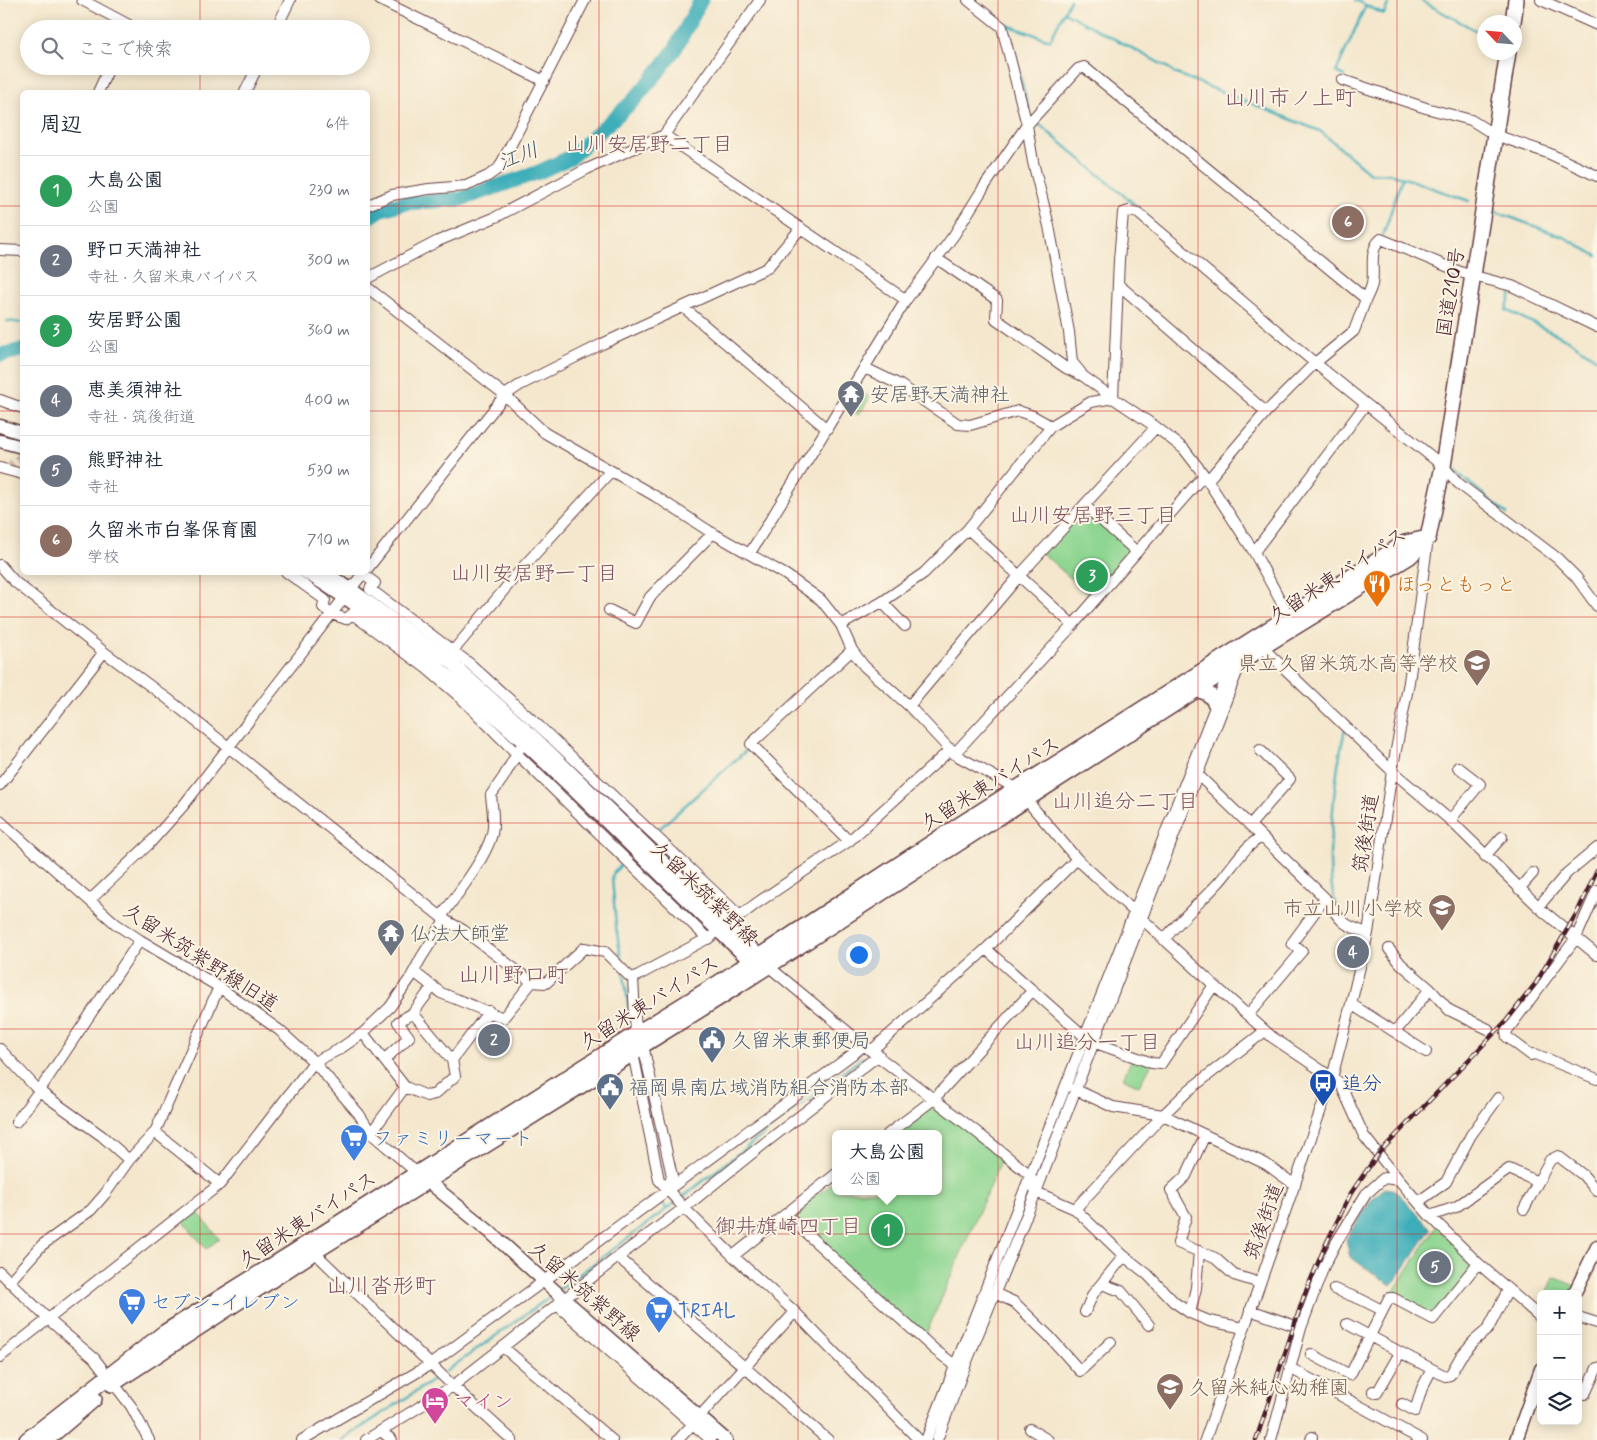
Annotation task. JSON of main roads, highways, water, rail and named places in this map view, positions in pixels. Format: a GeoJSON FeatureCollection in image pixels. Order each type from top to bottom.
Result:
{"type":"FeatureCollection","features":[{"type":"Feature","properties":{"kind":"highway"},"geometry":{"type":"LineString","coordinates":[[1513,15],[1516,0]]}},
{"type":"Feature","properties":{"kind":"highway","name":"国道210号"},"geometry":{"type":"LineString","coordinates":[[1428,538],[1443,466],[1507,60]]}},
{"type":"Feature","properties":{"kind":"highway","name":"久留米東バイパス"},"geometry":{"type":"LineString","coordinates":[[46,1440],[164,1333],[637,1044],[760,961],[1234,659],[1293,622],[1410,556],[1428,538]]}},
{"type":"Feature","properties":{"kind":"highway","name":"久留米東バイパス"},"geometry":{"type":"LineString","coordinates":[[1022,794],[1196,690],[1234,659],[1262,647],[1293,622]]}},
{"type":"Feature","properties":{"kind":"highway"},"geometry":{"type":"LineString","coordinates":[[1196,690],[1203,690],[1208,693],[1216,704]]}},
{"type":"Feature","properties":{"kind":"highway","name":"久留米東バイパス"},"geometry":{"type":"LineString","coordinates":[[27,1440],[110,1380],[314,1252],[422,1177]]}},
{"type":"Feature","properties":{"kind":"main road"},"geometry":{"type":"LineString","coordinates":[[0,426],[20,432]]}},
{"type":"Feature","properties":{"kind":"main road"},"geometry":{"type":"LineString","coordinates":[[0,441],[20,446]]}},
{"type":"Feature","properties":{"kind":"main road","name":"久留米筑紫野線"},"geometry":{"type":"LineString","coordinates":[[311,575],[347,593],[452,663],[718,932],[760,961]]}},
{"type":"Feature","properties":{"kind":"main road","name":"久留米筑紫野線"},"geometry":{"type":"LineString","coordinates":[[327,575],[347,593]]}},
{"type":"Feature","properties":{"kind":"main road","name":"久留米筑紫野線"},"geometry":{"type":"LineString","coordinates":[[422,1177],[490,1232],[546,1283],[560,1302],[696,1420],[726,1440]]}},
{"type":"Feature","properties":{"kind":"main road"},"geometry":{"type":"LineString","coordinates":[[1576,1290],[1597,1247]]}},
{"type":"Feature","properties":{"kind":"main road"},"geometry":{"type":"LineString","coordinates":[[1516,1440],[1537,1380]]}},
{"type":"Feature","properties":{"kind":"water"},"geometry":{"type":"Polygon","coordinates":[[[1385,1188],[1395,1190],[1431,1229],[1391,1285],[1350,1257],[1346,1239],[1373,1198],[1385,1188]]]}},
{"type":"Feature","properties":{"kind":"waterway","name":"江川"},"geometry":{"type":"LineString","coordinates":[[370,217],[382,209],[404,203],[461,199],[539,172],[571,157],[633,101],[657,73],[675,49],[701,0]]}},
{"type":"Feature","properties":{"kind":"waterway"},"geometry":{"type":"LineString","coordinates":[[1031,118],[1007,25],[1050,40],[1070,0]]}},
{"type":"Feature","properties":{"kind":"waterway"},"geometry":{"type":"LineString","coordinates":[[1355,0],[1384,14],[1390,0]]}},
{"type":"Feature","properties":{"kind":"waterway"},"geometry":{"type":"LineString","coordinates":[[1420,0],[1477,31]]}},
{"type":"Feature","properties":{"kind":"waterway"},"geometry":{"type":"LineString","coordinates":[[1345,76],[1336,72],[1366,5]]}},
{"type":"Feature","properties":{"kind":"waterway"},"geometry":{"type":"LineString","coordinates":[[1064,12],[1167,67],[1174,73],[1320,131],[1370,173],[1393,174],[1469,201]]}},
{"type":"Feature","properties":{"kind":"waterway"},"geometry":{"type":"LineString","coordinates":[[1035,121],[1140,209]]}},
{"type":"Feature","properties":{"kind":"waterway"},"geometry":{"type":"LineString","coordinates":[[1383,236],[1402,178]]}},
{"type":"Feature","properties":{"kind":"waterway"},"geometry":{"type":"LineString","coordinates":[[1488,209],[1564,237],[1597,256]]}},
{"type":"Feature","properties":{"kind":"waterway"},"geometry":{"type":"LineString","coordinates":[[1512,292],[1506,310],[1568,340],[1597,359]]}},
{"type":"Feature","properties":{"kind":"waterway"},"geometry":{"type":"LineString","coordinates":[[7,321],[20,323]]}},
{"type":"Feature","properties":{"kind":"waterway","name":"江川"},"geometry":{"type":"LineString","coordinates":[[0,355],[20,350]]}},
{"type":"Feature","properties":{"kind":"waterway"},"geometry":{"type":"LineString","coordinates":[[1450,467],[1507,514]]}},
{"type":"Feature","properties":{"kind":"waterway"},"geometry":{"type":"LineString","coordinates":[[1336,907],[1331,883],[1330,846],[1336,779],[1345,729]]}},
{"type":"Feature","properties":{"kind":"waterway"},"geometry":{"type":"LineString","coordinates":[[659,829],[750,747]]}},
{"type":"Feature","properties":{"kind":"waterway"},"geometry":{"type":"LineString","coordinates":[[622,864],[612,877],[616,927],[622,965]]}},
{"type":"Feature","properties":{"kind":"waterway"},"geometry":{"type":"LineString","coordinates":[[624,975],[630,1017]]}},
{"type":"Feature","properties":{"kind":"waterway"},"geometry":{"type":"LineString","coordinates":[[680,1199],[863,1057]]}},
{"type":"Feature","properties":{"kind":"waterway"},"geometry":{"type":"LineString","coordinates":[[662,1197],[662,1203],[667,1209]]}},
{"type":"Feature","properties":{"kind":"waterway"},"geometry":{"type":"LineString","coordinates":[[560,1289],[676,1202]]}},
{"type":"Feature","properties":{"kind":"waterway"},"geometry":{"type":"LineString","coordinates":[[445,1372],[554,1294]]}},
{"type":"Feature","properties":{"kind":"waterway"},"geometry":{"type":"LineString","coordinates":[[342,1440],[438,1377]]}},
{"type":"Feature","properties":{"kind":"tunnel"},"geometry":{"type":"LineString","coordinates":[[6,470],[20,459]]}},
{"type":"Feature","properties":{"kind":"railway"},"geometry":{"type":"LineString","coordinates":[[1256,1440],[1304,1296],[1326,1244],[1351,1193],[1378,1154],[1507,1020],[1536,983],[1578,911],[1597,870]]}},
{"type":"Feature","properties":{"kind":"place","name":"久留米市白峯保育園"},"geometry":{"type":"Point","coordinates":[1348,222]}},
{"type":"Feature","properties":{"kind":"place","name":"安居野天満神社"},"geometry":{"type":"Point","coordinates":[851,418]}},
{"type":"Feature","properties":{"kind":"place","name":"安居野公園"},"geometry":{"type":"Point","coordinates":[1092,576]}},
{"type":"Feature","properties":{"kind":"place","name":"ほっともっと"},"geometry":{"type":"Point","coordinates":[1377,608]}},
{"type":"Feature","properties":{"kind":"place","name":"県立久留米筑水高等学校"},"geometry":{"type":"Point","coordinates":[1477,687]}},
{"type":"Feature","properties":{"kind":"place","name":"市立山川小学校"},"geometry":{"type":"Point","coordinates":[1442,932]}},
{"type":"Feature","properties":{"kind":"place","name":"恵美須神社"},"geometry":{"type":"Point","coordinates":[1353,952]}},
{"type":"Feature","properties":{"kind":"place","name":"仏法大師堂"},"geometry":{"type":"Point","coordinates":[391,957]}},
{"type":"Feature","properties":{"kind":"place","name":"野口天満神社"},"geometry":{"type":"Point","coordinates":[494,1040]}},
{"type":"Feature","properties":{"kind":"place","name":"久留米東郵便局"},"geometry":{"type":"Point","coordinates":[712,1064]}},
{"type":"Feature","properties":{"kind":"place","name":"追分"},"geometry":{"type":"Point","coordinates":[1323,1107]}},
{"type":"Feature","properties":{"kind":"place","name":"福岡県南広域消防組合消防本部"},"geometry":{"type":"Point","coordinates":[610,1111]}},
{"type":"Feature","properties":{"kind":"place","name":"ファミリーマート"},"geometry":{"type":"Point","coordinates":[354,1162]}},
{"type":"Feature","properties":{"kind":"place","name":"大島公園"},"geometry":{"type":"Point","coordinates":[887,1230]}},
{"type":"Feature","properties":{"kind":"place","name":"熊野神社"},"geometry":{"type":"Point","coordinates":[1435,1267]}},
{"type":"Feature","properties":{"kind":"place","name":"セブン-イレブン"},"geometry":{"type":"Point","coordinates":[132,1326]}},
{"type":"Feature","properties":{"kind":"place","name":"TRIAL"},"geometry":{"type":"Point","coordinates":[659,1334]}},
{"type":"Feature","properties":{"kind":"place","name":"久留米純心幼稚園"},"geometry":{"type":"Point","coordinates":[1170,1411]}},
{"type":"Feature","properties":{"kind":"place","name":"マイン"},"geometry":{"type":"Point","coordinates":[435,1425]}},
{"type":"Feature","properties":{"kind":"district","name":"山川市ノ上町"},"geometry":{"type":"Point","coordinates":[1290,97]}},
{"type":"Feature","properties":{"kind":"district","name":"山川安居野二丁目"},"geometry":{"type":"Point","coordinates":[649,144]}},
{"type":"Feature","properties":{"kind":"district","name":"山川安居野三丁目"},"geometry":{"type":"Point","coordinates":[1093,515]}},
{"type":"Feature","properties":{"kind":"district","name":"山川安居野一丁目"},"geometry":{"type":"Point","coordinates":[534,573]}},
{"type":"Feature","properties":{"kind":"district","name":"山川追分二丁目"},"geometry":{"type":"Point","coordinates":[1125,801]}},
{"type":"Feature","properties":{"kind":"district","name":"山川野口町"},"geometry":{"type":"Point","coordinates":[513,974]}},
{"type":"Feature","properties":{"kind":"district","name":"山川追分一丁目"},"geometry":{"type":"Point","coordinates":[1087,1042]}},
{"type":"Feature","properties":{"kind":"district","name":"御井旗崎四丁目"},"geometry":{"type":"Point","coordinates":[788,1226]}},
{"type":"Feature","properties":{"kind":"district","name":"山川沓形町"},"geometry":{"type":"Point","coordinates":[381,1285]}}]}
